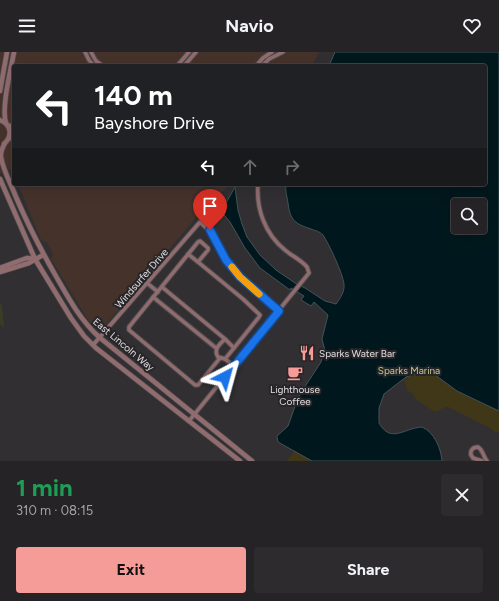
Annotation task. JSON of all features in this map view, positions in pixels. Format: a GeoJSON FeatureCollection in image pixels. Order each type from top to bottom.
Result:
{"type":"FeatureCollection","features":[{"type":"Feature","properties":{"kind":"street"},"geometry":{"type":"LineString","coordinates":[[0,91],[7,52]]}},
{"type":"Feature","properties":{"kind":"street"},"geometry":{"type":"LineString","coordinates":[[12,64],[14,52]]}},
{"type":"Feature","properties":{"kind":"street"},"geometry":{"type":"LineString","coordinates":[[85,52],[92,64]]}},
{"type":"Feature","properties":{"kind":"street"},"geometry":{"type":"LineString","coordinates":[[91,52],[96,61],[100,64]]}},
{"type":"Feature","properties":{"kind":"street"},"geometry":{"type":"LineString","coordinates":[[179,64],[189,52]]}},
{"type":"Feature","properties":{"kind":"street"},"geometry":{"type":"LineString","coordinates":[[186,64],[196,52]]}},
{"type":"Feature","properties":{"kind":"street"},"geometry":{"type":"LineString","coordinates":[[259,64],[272,52]]}},
{"type":"Feature","properties":{"kind":"street"},"geometry":{"type":"LineString","coordinates":[[264,64],[269,59],[283,52]]}},
{"type":"Feature","properties":{"kind":"street"},"geometry":{"type":"LineString","coordinates":[[89,60],[93,57]]}},
{"type":"Feature","properties":{"kind":"street"},"geometry":{"type":"LineString","coordinates":[[7,124],[5,119],[5,108],[12,64]]}},
{"type":"Feature","properties":{"kind":"street"},"geometry":{"type":"LineString","coordinates":[[0,120],[12,127]]}},
{"type":"Feature","properties":{"kind":"street","name":"East Lincoln Way"},"geometry":{"type":"LineString","coordinates":[[7,124],[10,133],[2,149],[1,157],[6,174],[43,255],[71,303],[88,326],[100,337],[252,461]]}},
{"type":"Feature","properties":{"kind":"street"},"geometry":{"type":"LineString","coordinates":[[0,146],[12,138]]}},
{"type":"Feature","properties":{"kind":"street","name":"East Lincoln Way"},"geometry":{"type":"LineString","coordinates":[[0,179],[35,259],[71,318],[84,336],[93,345],[240,461]]}},
{"type":"Feature","properties":{"kind":"street"},"geometry":{"type":"LineString","coordinates":[[189,421],[308,275],[308,269],[305,265],[282,248],[266,228],[259,207],[258,186]]}},
{"type":"Feature","properties":{"kind":"street","name":"Windsurfer Drive"},"geometry":{"type":"LineString","coordinates":[[93,345],[200,222],[210,230],[226,260],[240,277],[279,311]]}},
{"type":"Feature","properties":{"kind":"street"},"geometry":{"type":"LineString","coordinates":[[198,262],[208,250],[204,243],[200,241],[129,327],[131,332],[195,385],[198,385],[220,358]]}},
{"type":"Feature","properties":{"kind":"street"},"geometry":{"type":"LineString","coordinates":[[188,254],[243,299],[260,315],[226,359]]}},
{"type":"Feature","properties":{"kind":"street"},"geometry":{"type":"LineString","coordinates":[[0,272],[29,263],[43,255]]}},
{"type":"Feature","properties":{"kind":"street"},"geometry":{"type":"LineString","coordinates":[[0,268],[27,258],[35,259]]}},
{"type":"Feature","properties":{"kind":"street"},"geometry":{"type":"LineString","coordinates":[[147,283],[158,292]]}},
{"type":"Feature","properties":{"kind":"street"},"geometry":{"type":"LineString","coordinates":[[162,287],[234,348]]}},
{"type":"Feature","properties":{"kind":"street"},"geometry":{"type":"LineString","coordinates":[[153,297],[216,348]]}},
{"type":"Feature","properties":{"kind":"street"},"geometry":{"type":"LineString","coordinates":[[225,339],[216,348],[216,355],[220,358],[226,359],[234,366]]}},
{"type":"Feature","properties":{"kind":"street"},"geometry":{"type":"LineString","coordinates":[[482,461],[473,458],[471,455],[471,450],[473,448],[478,447],[481,449],[483,456],[487,461]]}},
{"type":"Feature","properties":{"kind":"shaded area"},"geometry":{"type":"Polygon","coordinates":[[[0,52],[319,52],[313,64],[12,64],[12,171],[11,169],[0,174],[0,52]]]}},
{"type":"Feature","properties":{"kind":"shaded area"},"geometry":{"type":"Polygon","coordinates":[[[19,186],[227,186],[201,217],[198,215],[103,328],[98,330],[90,323],[51,259],[53,254],[47,242],[41,240],[19,186]]]}},
{"type":"Feature","properties":{"kind":"green space"},"geometry":{"type":"Polygon","coordinates":[[[1,303],[2,306],[4,328],[0,324],[1,303]]]}},
{"type":"Feature","properties":{"kind":"sand"},"geometry":{"type":"Polygon","coordinates":[[[422,372],[429,372],[441,377],[468,397],[499,411],[499,431],[496,433],[490,428],[448,407],[435,412],[415,399],[413,394],[407,390],[404,379],[422,372]]]}},
{"type":"Feature","properties":{"kind":"sand"},"geometry":{"type":"Polygon","coordinates":[[[295,450],[312,461],[287,461],[295,450]]]}},
{"type":"Feature","properties":{"kind":"water","name":"Sparks Marina"},"geometry":{"type":"Polygon","coordinates":[[[335,52],[499,52],[499,411],[457,391],[434,374],[427,372],[406,377],[384,394],[379,408],[379,423],[388,433],[393,434],[422,427],[426,429],[436,441],[442,461],[312,461],[278,442],[277,436],[288,426],[298,398],[321,362],[325,351],[322,339],[328,315],[314,302],[311,306],[301,300],[304,296],[291,288],[290,290],[260,268],[245,248],[230,222],[213,205],[219,198],[226,203],[235,187],[238,210],[242,224],[247,237],[260,255],[276,270],[295,283],[325,301],[336,304],[342,295],[344,287],[343,279],[332,252],[323,235],[297,223],[290,214],[286,186],[487,186],[487,64],[330,64],[335,52]]]}},
{"type":"Feature","properties":{"kind":"slow traffic"},"geometry":{"type":"LineString","coordinates":[[232,267],[240,277],[259,294]]}},
{"type":"Feature","properties":{"kind":"place","name":"Sparks Water Bar"},"geometry":{"type":"Point","coordinates":[307,353]}},
{"type":"Feature","properties":{"kind":"place","name":"Lighthouse Coffee"},"geometry":{"type":"Point","coordinates":[295,373]}},
{"type":"Feature","properties":{"kind":"route"},"geometry":{"type":"LineString","coordinates":[[210,230],[226,260],[233,269],[279,311],[225,377]]}}]}
